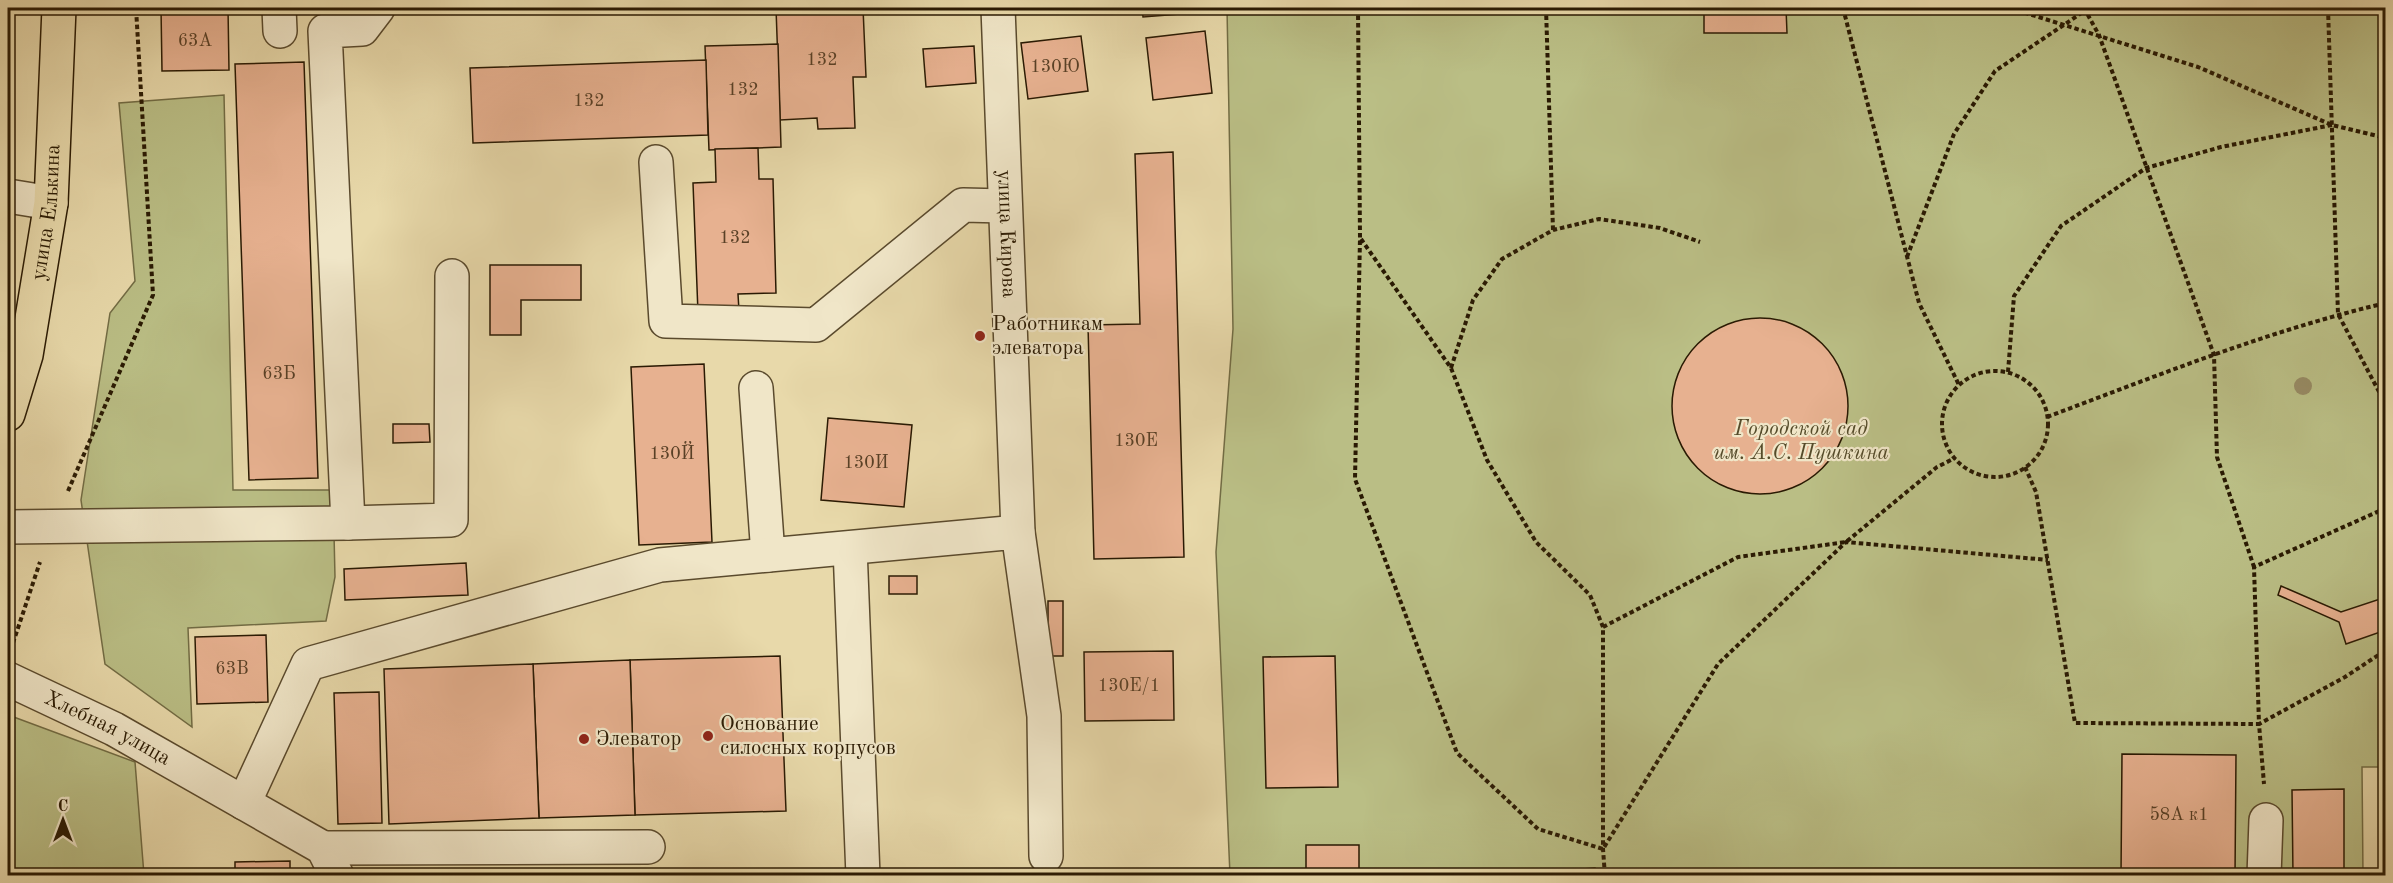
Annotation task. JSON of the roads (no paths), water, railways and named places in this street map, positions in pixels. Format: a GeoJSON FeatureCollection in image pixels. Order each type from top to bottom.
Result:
{"type":"FeatureCollection","features":[{"type":"Feature","properties":{"kind":"main road","name":"улица Елькина"},"geometry":{"type":"LineString","coordinates":[[8,414],[26,355],[51,203],[59,8]]}},
{"type":"Feature","properties":{"kind":"street"},"geometry":{"type":"LineString","coordinates":[[348,523],[326,31],[362,29],[378,8]]}},
{"type":"Feature","properties":{"kind":"street","name":"улица Кирова"},"geometry":{"type":"LineString","coordinates":[[998,8],[1018,532],[1044,716],[1046,856]]}},
{"type":"Feature","properties":{"kind":"street"},"geometry":{"type":"LineString","coordinates":[[656,162],[666,321],[816,325],[963,204],[1005,207]]}},
{"type":"Feature","properties":{"kind":"street"},"geometry":{"type":"LineString","coordinates":[[8,196],[51,203]]}},
{"type":"Feature","properties":{"kind":"street"},"geometry":{"type":"LineString","coordinates":[[8,527],[451,520],[452,276]]}},
{"type":"Feature","properties":{"kind":"street"},"geometry":{"type":"LineString","coordinates":[[756,388],[768,555]]}},
{"type":"Feature","properties":{"kind":"street"},"geometry":{"type":"LineString","coordinates":[[244,803],[308,663],[660,565],[1018,532]]}},
{"type":"Feature","properties":{"kind":"street"},"geometry":{"type":"LineString","coordinates":[[850,548],[863,876]]}},
{"type":"Feature","properties":{"kind":"street","name":"Хлебная улица"},"geometry":{"type":"LineString","coordinates":[[8,658],[111,706],[207,781]]}},
{"type":"Feature","properties":{"kind":"street","name":"Хлебная улица"},"geometry":{"type":"LineString","coordinates":[[8,679],[114,729],[207,781],[244,803],[330,862]]}},
{"type":"Feature","properties":{"kind":"street"},"geometry":{"type":"LineString","coordinates":[[2264,876],[2266,820]]}},
{"type":"Feature","properties":{"kind":"street"},"geometry":{"type":"LineString","coordinates":[[330,862],[648,847]]}},
{"type":"Feature","properties":{"kind":"place","name":"Работникам элеватора"},"geometry":{"type":"Point","coordinates":[980,336]}},
{"type":"Feature","properties":{"kind":"place","name":"Основание силосных корпусов"},"geometry":{"type":"Point","coordinates":[708,736]}},
{"type":"Feature","properties":{"kind":"place","name":"Элеватор"},"geometry":{"type":"Point","coordinates":[584,739]}},
{"type":"Feature","properties":{"kind":"park label","name":"Городской сад им. А.С. Пушкина"},"geometry":{"type":"Point","coordinates":[1801,441]}}]}
